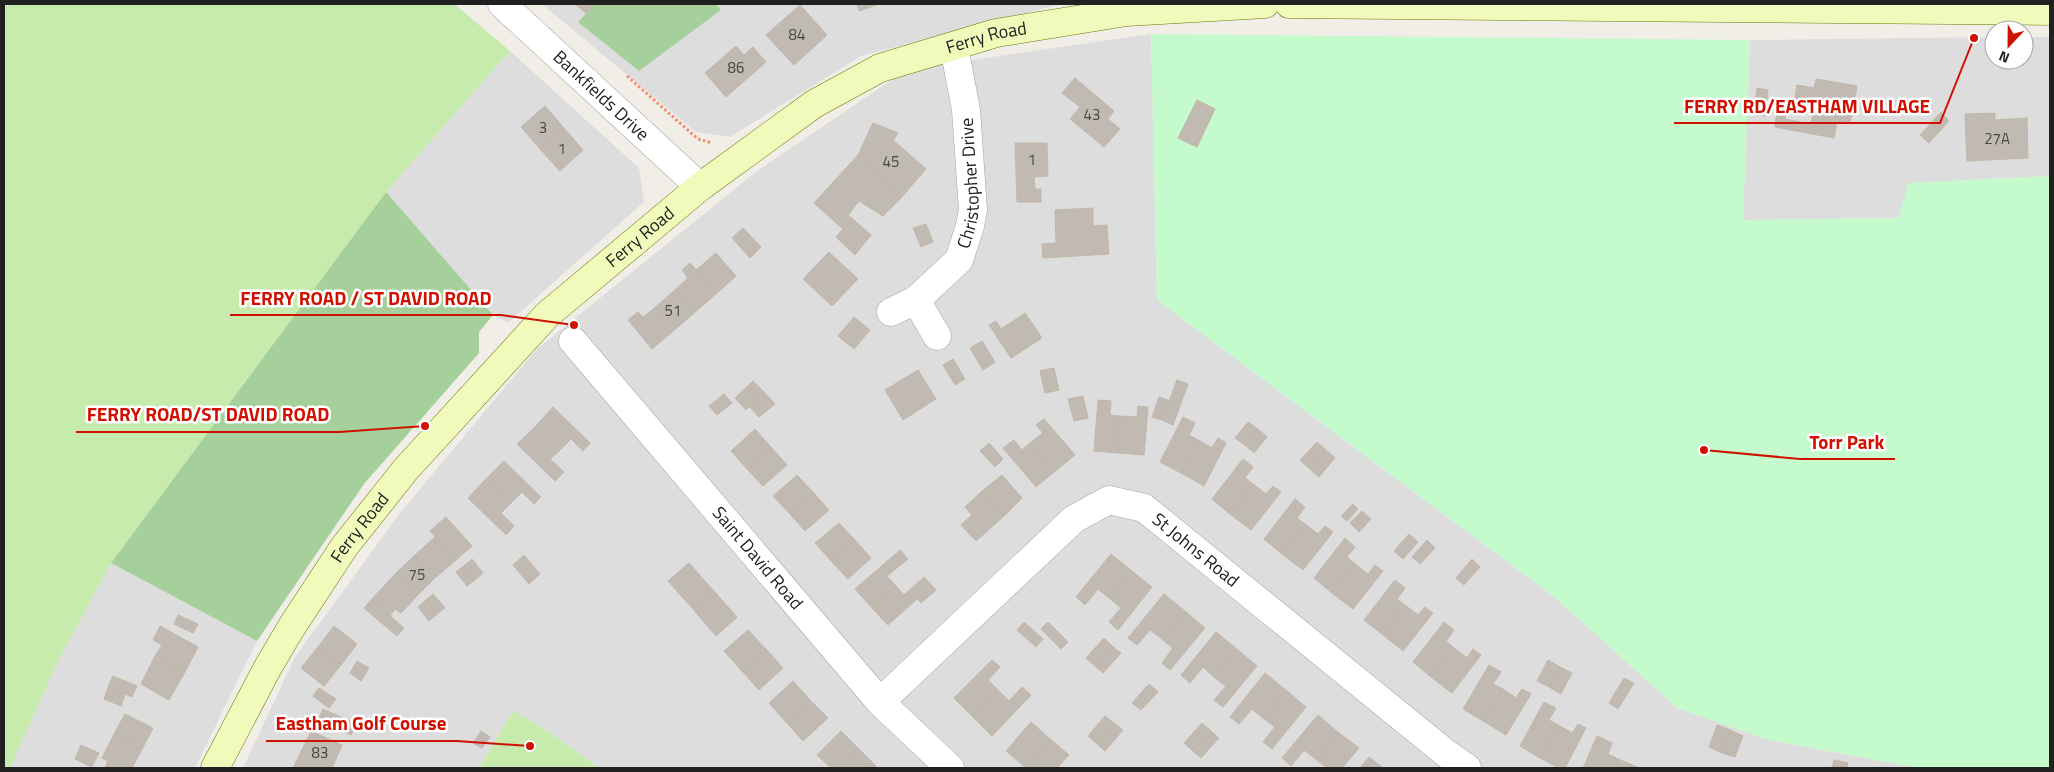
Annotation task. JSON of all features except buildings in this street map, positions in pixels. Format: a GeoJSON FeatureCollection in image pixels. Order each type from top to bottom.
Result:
{"type":"FeatureCollection","features":[{"type":"Feature","properties":{"kind":"street","name":"Bankfields Drive"},"geometry":{"type":"LineString","coordinates":[[502,4],[700,186]]}},
{"type":"Feature","properties":{"kind":"street","name":"Ferry Road"},"geometry":{"type":"LineString","coordinates":[[215,768],[268,667],[291,628],[344,547],[406,469],[548,315],[700,186],[814,104],[880,68],[996,33],[1126,12],[1265,4]]}},
{"type":"Feature","properties":{"kind":"street"},"geometry":{"type":"LineString","coordinates":[[1289,4],[2050,11]]}},
{"type":"Feature","properties":{"kind":"street","name":"Christopher Drive"},"geometry":{"type":"LineString","coordinates":[[891,312],[916,300],[959,260],[972,218],[966,110],[954,47]]}},
{"type":"Feature","properties":{"kind":"street"},"geometry":{"type":"LineString","coordinates":[[916,300],[937,336]]}},
{"type":"Feature","properties":{"kind":"street","name":"Saint David Road"},"geometry":{"type":"LineString","coordinates":[[574,341],[880,702],[950,768]]}},
{"type":"Feature","properties":{"kind":"street","name":"St Johns Road"},"geometry":{"type":"LineString","coordinates":[[880,702],[1074,519],[1109,500],[1144,508],[1447,754],[1467,768]]}},
{"type":"Feature","properties":{"kind":"path"},"geometry":{"type":"LineString","coordinates":[[625,74],[698,139],[746,153]]}},
{"type":"Feature","properties":{"kind":"shaded area"},"geometry":{"type":"Polygon","coordinates":[[[542,4],[595,4],[578,23],[721,10],[716,4],[1061,4],[861,56],[730,137],[696,132],[542,4]]]}},
{"type":"Feature","properties":{"kind":"shaded area"},"geometry":{"type":"Polygon","coordinates":[[[1151,34],[1157,300],[1558,600],[1677,708],[1769,740],[1919,768],[600,768],[537,724],[513,711],[479,768],[243,768],[295,657],[400,513],[537,349],[757,171],[908,69],[1151,34]]]}},
{"type":"Feature","properties":{"kind":"shaded area"},"geometry":{"type":"Polygon","coordinates":[[[1984,37],[1984,70],[2034,70],[2034,37],[2050,37],[2050,176],[1909,183],[1899,218],[1743,220],[1750,40],[1984,37]]]}},
{"type":"Feature","properties":{"kind":"shaded area"},"geometry":{"type":"Polygon","coordinates":[[[510,51],[639,168],[644,202],[508,323],[493,315],[386,192],[510,51]]]}},
{"type":"Feature","properties":{"kind":"shaded area"},"geometry":{"type":"Polygon","coordinates":[[[111,563],[257,641],[195,768],[10,768],[58,661],[111,563]]]}},
{"type":"Feature","properties":{"kind":"green space"},"geometry":{"type":"Polygon","coordinates":[[[4,4],[454,4],[510,51],[386,192],[111,563],[58,661],[10,768],[4,768],[4,4]]]}},
{"type":"Feature","properties":{"kind":"green space"},"geometry":{"type":"Polygon","coordinates":[[[595,4],[716,4],[721,10],[639,71],[578,22],[595,4]]]}},
{"type":"Feature","properties":{"kind":"green space"},"geometry":{"type":"Polygon","coordinates":[[[1151,34],[1750,40],[1743,220],[1898,218],[1909,183],[2050,176],[2050,768],[1919,768],[1769,740],[1677,708],[1558,600],[1157,300],[1151,34]]]}},
{"type":"Feature","properties":{"kind":"green space"},"geometry":{"type":"Polygon","coordinates":[[[386,192],[493,315],[479,332],[479,353],[364,484],[257,641],[111,563],[386,192]]]}},
{"type":"Feature","properties":{"kind":"green space"},"geometry":{"type":"Polygon","coordinates":[[[513,711],[537,724],[600,768],[479,768],[513,711]]]}},
{"type":"Feature","properties":{"kind":"place","name":"FERRY RD/EASTHAM VILLAGE"},"geometry":{"type":"Point","coordinates":[1974,38]}},
{"type":"Feature","properties":{"kind":"place","name":"FERRY ROAD / ST DAVID ROAD"},"geometry":{"type":"Point","coordinates":[574,325]}},
{"type":"Feature","properties":{"kind":"place","name":"FERRY ROAD/ST DAVID ROAD"},"geometry":{"type":"Point","coordinates":[425,426]}},
{"type":"Feature","properties":{"kind":"place","name":"Torr Park"},"geometry":{"type":"Point","coordinates":[1704,450]}},
{"type":"Feature","properties":{"kind":"place","name":"Eastham Golf Course"},"geometry":{"type":"Point","coordinates":[530,746]}}]}
